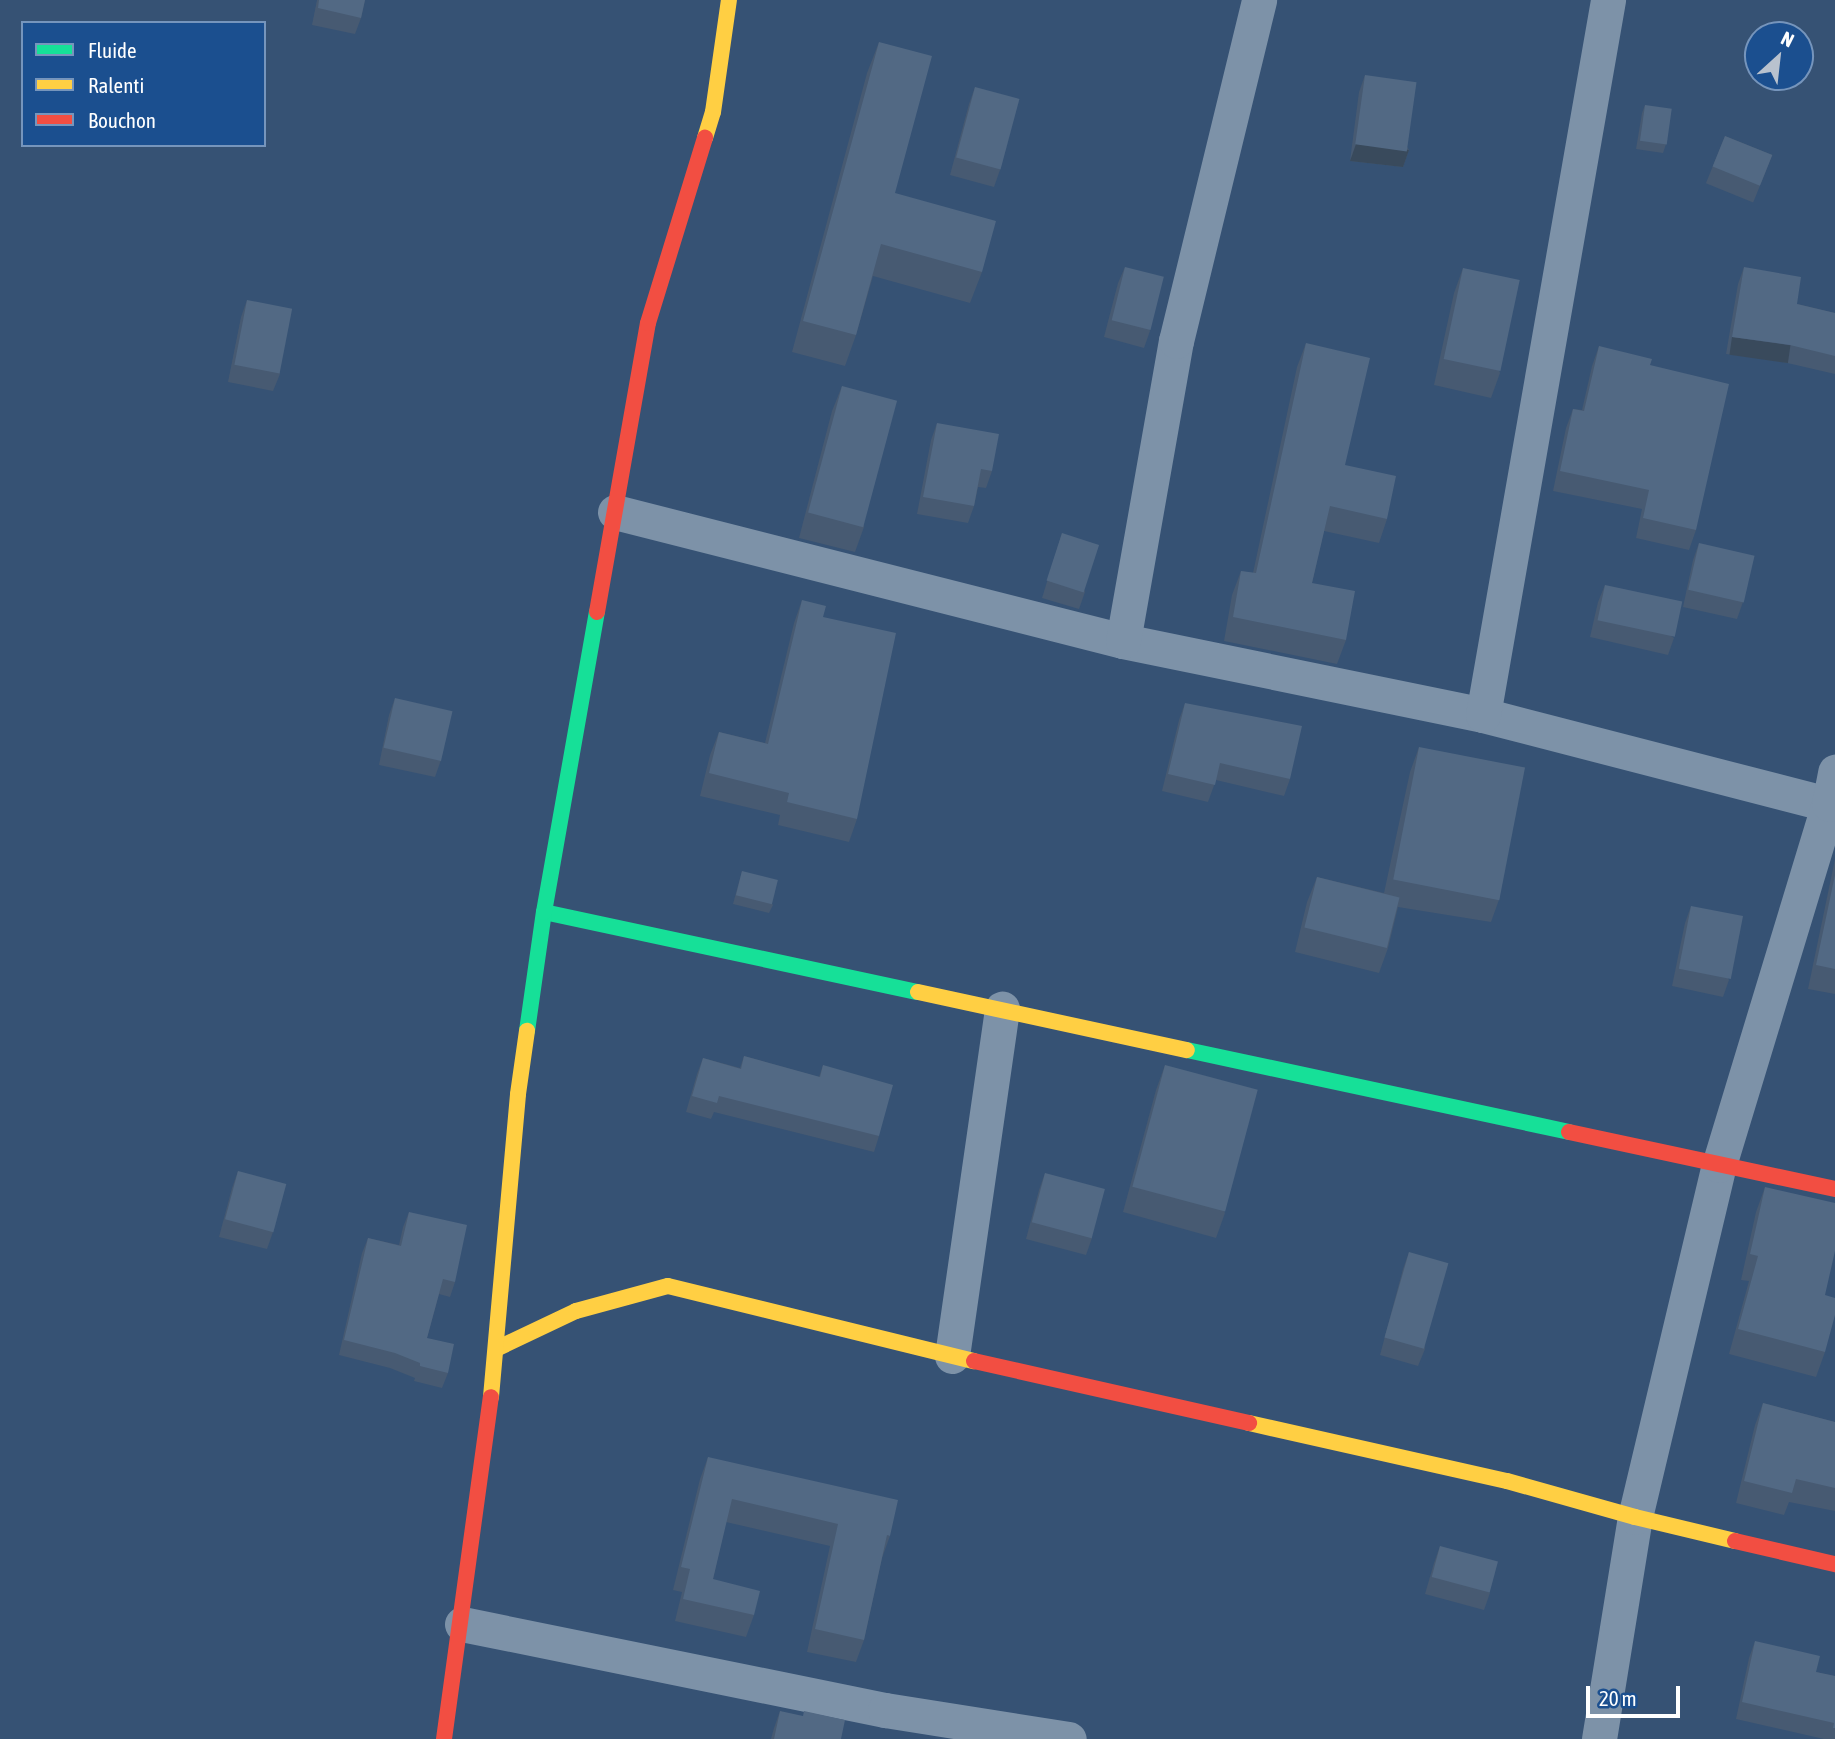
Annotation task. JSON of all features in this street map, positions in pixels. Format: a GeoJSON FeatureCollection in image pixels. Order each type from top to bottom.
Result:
{"type":"FeatureCollection","features":[{"type":"Feature","properties":{"kind":"street"},"geometry":{"type":"LineString","coordinates":[[444,1739],[498,1348],[518,1094],[544,912],[648,323],[713,112],[729,0]]}},
{"type":"Feature","properties":{"kind":"street"},"geometry":{"type":"LineString","coordinates":[[1123,641],[1176,341],[1259,0]]}},
{"type":"Feature","properties":{"kind":"street"},"geometry":{"type":"LineString","coordinates":[[1483,715],[1608,0]]}},
{"type":"Feature","properties":{"kind":"street"},"geometry":{"type":"LineString","coordinates":[[615,512],[1123,641],[1483,715],[1833,794],[1719,1165],[1635,1517],[1599,1739]]}},
{"type":"Feature","properties":{"kind":"street"},"geometry":{"type":"LineString","coordinates":[[544,912],[1835,1189]]}},
{"type":"Feature","properties":{"kind":"street"},"geometry":{"type":"LineString","coordinates":[[952,1356],[1002,1009]]}},
{"type":"Feature","properties":{"kind":"street"},"geometry":{"type":"LineString","coordinates":[[498,1348],[576,1311],[668,1286],[952,1356],[1507,1481],[1635,1517],[1835,1564]]}},
{"type":"Feature","properties":{"kind":"street"},"geometry":{"type":"LineString","coordinates":[[462,1624],[881,1725],[1069,1739]]}},
{"type":"Feature","properties":{"kind":"building"},"geometry":{"type":"Polygon","coordinates":[[[319,0],[365,0],[361,18],[318,8],[319,0]]]}},
{"type":"Feature","properties":{"kind":"building"},"geometry":{"type":"Polygon","coordinates":[[[879,42],[932,56],[895,193],[996,221],[982,272],[881,244],[856,335],[803,321],[879,42]]]}},
{"type":"Feature","properties":{"kind":"building"},"geometry":{"type":"Polygon","coordinates":[[[1365,75],[1416,82],[1407,152],[1355,144],[1365,75]]]}},
{"type":"Feature","properties":{"kind":"building"},"geometry":{"type":"Polygon","coordinates":[[[975,87],[1019,99],[1001,169],[956,158],[975,87]]]}},
{"type":"Feature","properties":{"kind":"building"},"geometry":{"type":"Polygon","coordinates":[[[1645,105],[1672,109],[1667,144],[1640,141],[1645,105]]]}},
{"type":"Feature","properties":{"kind":"building"},"geometry":{"type":"Polygon","coordinates":[[[1725,136],[1772,155],[1760,186],[1713,167],[1725,136]]]}},
{"type":"Feature","properties":{"kind":"building"},"geometry":{"type":"Polygon","coordinates":[[[1125,267],[1164,277],[1151,330],[1112,320],[1125,267]]]}},
{"type":"Feature","properties":{"kind":"building"},"geometry":{"type":"Polygon","coordinates":[[[1744,267],[1801,277],[1797,304],[1835,313],[1835,356],[1790,345],[1732,337],[1744,267]]]}},
{"type":"Feature","properties":{"kind":"building"},"geometry":{"type":"Polygon","coordinates":[[[1463,268],[1520,280],[1500,371],[1444,359],[1463,268]]]}},
{"type":"Feature","properties":{"kind":"building"},"geometry":{"type":"Polygon","coordinates":[[[247,300],[292,309],[280,374],[234,365],[247,300]]]}},
{"type":"Feature","properties":{"kind":"building"},"geometry":{"type":"Polygon","coordinates":[[[1306,343],[1370,358],[1345,465],[1396,476],[1387,519],[1330,506],[1312,583],[1355,591],[1346,640],[1233,617],[1241,571],[1256,573],[1306,343]]]}},
{"type":"Feature","properties":{"kind":"building"},"geometry":{"type":"Polygon","coordinates":[[[1599,346],[1652,359],[1650,365],[1729,384],[1696,530],[1643,518],[1649,490],[1560,471],[1573,409],[1584,411],[1599,346]]]}},
{"type":"Feature","properties":{"kind":"building"},"geometry":{"type":"Polygon","coordinates":[[[842,386],[897,401],[863,527],[808,513],[842,386]]]}},
{"type":"Feature","properties":{"kind":"building"},"geometry":{"type":"Polygon","coordinates":[[[937,423],[999,434],[992,471],[981,469],[974,506],[923,497],[937,423]]]}},
{"type":"Feature","properties":{"kind":"building"},"geometry":{"type":"Polygon","coordinates":[[[1062,533],[1099,545],[1084,593],[1047,581],[1062,533]]]}},
{"type":"Feature","properties":{"kind":"building"},"geometry":{"type":"Polygon","coordinates":[[[1699,543],[1755,556],[1744,603],[1688,590],[1699,543]]]}},
{"type":"Feature","properties":{"kind":"building"},"geometry":{"type":"Polygon","coordinates":[[[1605,585],[1682,601],[1675,637],[1598,620],[1605,585]]]}},
{"type":"Feature","properties":{"kind":"building"},"geometry":{"type":"Polygon","coordinates":[[[802,600],[826,606],[823,617],[896,633],[857,819],[787,802],[789,793],[709,773],[719,732],[768,744],[802,600]]]}},
{"type":"Feature","properties":{"kind":"building"},"geometry":{"type":"Polygon","coordinates":[[[395,698],[452,711],[441,761],[384,748],[395,698]]]}},
{"type":"Feature","properties":{"kind":"building"},"geometry":{"type":"Polygon","coordinates":[[[1185,703],[1302,726],[1290,779],[1220,763],[1215,785],[1168,774],[1185,703]]]}},
{"type":"Feature","properties":{"kind":"building"},"geometry":{"type":"Polygon","coordinates":[[[1419,747],[1525,768],[1499,900],[1393,880],[1419,747]]]}},
{"type":"Feature","properties":{"kind":"building"},"geometry":{"type":"Polygon","coordinates":[[[742,871],[778,880],[772,904],[736,895],[742,871]]]}},
{"type":"Feature","properties":{"kind":"building"},"geometry":{"type":"Polygon","coordinates":[[[1835,875],[1835,969],[1816,965],[1835,875]]]}},
{"type":"Feature","properties":{"kind":"building"},"geometry":{"type":"Polygon","coordinates":[[[1317,877],[1399,898],[1387,948],[1304,927],[1317,877]]]}},
{"type":"Feature","properties":{"kind":"building"},"geometry":{"type":"Polygon","coordinates":[[[1691,906],[1743,916],[1731,979],[1679,969],[1691,906]]]}},
{"type":"Feature","properties":{"kind":"building"},"geometry":{"type":"Polygon","coordinates":[[[744,1056],[820,1077],[823,1065],[893,1085],[879,1136],[719,1096],[717,1103],[692,1096],[703,1058],[741,1069],[744,1056]]]}},
{"type":"Feature","properties":{"kind":"building"},"geometry":{"type":"Polygon","coordinates":[[[1165,1065],[1258,1090],[1225,1212],[1132,1187],[1165,1065]]]}},
{"type":"Feature","properties":{"kind":"building"},"geometry":{"type":"Polygon","coordinates":[[[238,1171],[286,1184],[273,1232],[225,1219],[238,1171]]]}},
{"type":"Feature","properties":{"kind":"building"},"geometry":{"type":"Polygon","coordinates":[[[1045,1173],[1105,1189],[1092,1238],[1032,1222],[1045,1173]]]}},
{"type":"Feature","properties":{"kind":"building"},"geometry":{"type":"Polygon","coordinates":[[[1765,1187],[1835,1203],[1835,1251],[1825,1295],[1835,1298],[1835,1315],[1825,1352],[1738,1329],[1758,1256],[1750,1254],[1765,1187]]]}},
{"type":"Feature","properties":{"kind":"building"},"geometry":{"type":"Polygon","coordinates":[[[409,1212],[467,1225],[455,1282],[443,1279],[427,1338],[454,1344],[448,1373],[420,1366],[420,1363],[395,1353],[344,1340],[368,1238],[401,1246],[409,1212]]]}},
{"type":"Feature","properties":{"kind":"building"},"geometry":{"type":"Polygon","coordinates":[[[1409,1252],[1448,1263],[1424,1349],[1384,1338],[1409,1252]]]}},
{"type":"Feature","properties":{"kind":"building"},"geometry":{"type":"Polygon","coordinates":[[[1763,1403],[1835,1422],[1835,1488],[1796,1479],[1792,1493],[1744,1481],[1763,1403]]]}},
{"type":"Feature","properties":{"kind":"building"},"geometry":{"type":"Polygon","coordinates":[[[708,1457],[898,1500],[890,1536],[887,1535],[864,1640],[815,1629],[838,1524],[732,1499],[713,1579],[760,1591],[754,1615],[683,1599],[690,1569],[681,1567],[708,1457]]]}},
{"type":"Feature","properties":{"kind":"building"},"geometry":{"type":"Polygon","coordinates":[[[1440,1546],[1498,1562],[1490,1592],[1432,1577],[1440,1546]]]}},
{"type":"Feature","properties":{"kind":"building"},"geometry":{"type":"Polygon","coordinates":[[[1755,1641],[1820,1656],[1816,1672],[1835,1676],[1835,1728],[1834,1723],[1742,1702],[1755,1641]]]}},
{"type":"Feature","properties":{"kind":"building"},"geometry":{"type":"Polygon","coordinates":[[[780,1711],[803,1716],[804,1711],[845,1720],[841,1739],[774,1739],[780,1711]]]}},
{"type":"Feature","properties":{"kind":"traffic: fast"},"geometry":{"type":"LineString","coordinates":[[527,1031],[544,912],[597,612]]}},
{"type":"Feature","properties":{"kind":"traffic: fast"},"geometry":{"type":"LineString","coordinates":[[544,912],[918,992]]}},
{"type":"Feature","properties":{"kind":"traffic: fast"},"geometry":{"type":"LineString","coordinates":[[1187,1050],[1569,1132]]}},
{"type":"Feature","properties":{"kind":"traffic: slow"},"geometry":{"type":"LineString","coordinates":[[705,138],[713,112],[729,0]]}},
{"type":"Feature","properties":{"kind":"traffic: slow"},"geometry":{"type":"LineString","coordinates":[[918,992],[1187,1050]]}},
{"type":"Feature","properties":{"kind":"traffic: slow"},"geometry":{"type":"LineString","coordinates":[[491,1397],[518,1094],[527,1031]]}},
{"type":"Feature","properties":{"kind":"traffic: slow"},"geometry":{"type":"LineString","coordinates":[[498,1348],[576,1311],[668,1286],[974,1361]]}},
{"type":"Feature","properties":{"kind":"traffic: slow"},"geometry":{"type":"LineString","coordinates":[[1249,1423],[1507,1481],[1635,1517],[1735,1541]]}},
{"type":"Feature","properties":{"kind":"traffic: jam"},"geometry":{"type":"LineString","coordinates":[[597,612],[648,323],[705,138]]}},
{"type":"Feature","properties":{"kind":"traffic: jam"},"geometry":{"type":"LineString","coordinates":[[1569,1132],[1835,1189]]}},
{"type":"Feature","properties":{"kind":"traffic: jam"},"geometry":{"type":"LineString","coordinates":[[974,1361],[1249,1423]]}},
{"type":"Feature","properties":{"kind":"traffic: jam"},"geometry":{"type":"LineString","coordinates":[[444,1739],[491,1397]]}},
{"type":"Feature","properties":{"kind":"traffic: jam"},"geometry":{"type":"LineString","coordinates":[[1735,1541],[1835,1564]]}}]}
